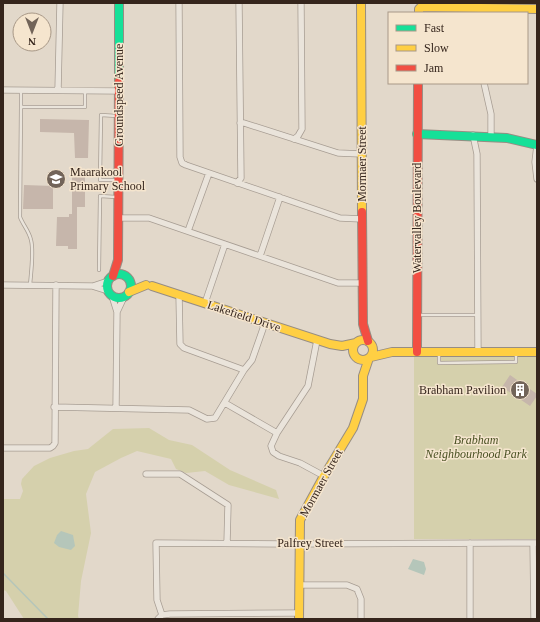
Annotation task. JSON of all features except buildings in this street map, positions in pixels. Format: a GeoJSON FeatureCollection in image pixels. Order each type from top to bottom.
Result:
{"type":"FeatureCollection","features":[{"type":"Feature","properties":{"kind":"street"},"geometry":{"type":"LineString","coordinates":[[58,90],[60,3]]}},
{"type":"Feature","properties":{"kind":"street","name":"Groundspeed Avenue"},"geometry":{"type":"LineString","coordinates":[[111,278],[118,260],[119,3]]}},
{"type":"Feature","properties":{"kind":"street"},"geometry":{"type":"LineString","coordinates":[[179,3],[180,157],[182,162],[186,166],[340,218],[362,219]]}},
{"type":"Feature","properties":{"kind":"street"},"geometry":{"type":"LineString","coordinates":[[237,183],[241,178],[239,3]]}},
{"type":"Feature","properties":{"kind":"street"},"geometry":{"type":"LineString","coordinates":[[294,139],[298,136],[302,129],[301,3]]}},
{"type":"Feature","properties":{"kind":"street","name":"Mormaer Street"},"geometry":{"type":"LineString","coordinates":[[361,3],[363,324],[370,344]]}},
{"type":"Feature","properties":{"kind":"street"},"geometry":{"type":"LineString","coordinates":[[419,12],[421,7],[483,11],[537,9]]}},
{"type":"Feature","properties":{"kind":"street","name":"Watervalley Boulevard"},"geometry":{"type":"LineString","coordinates":[[417,352],[418,84]]}},
{"type":"Feature","properties":{"kind":"street"},"geometry":{"type":"LineString","coordinates":[[484,84],[491,114],[491,137]]}},
{"type":"Feature","properties":{"kind":"street"},"geometry":{"type":"LineString","coordinates":[[3,90],[119,91]]}},
{"type":"Feature","properties":{"kind":"street"},"geometry":{"type":"LineString","coordinates":[[240,123],[338,153],[362,154]]}},
{"type":"Feature","properties":{"kind":"street"},"geometry":{"type":"LineString","coordinates":[[417,134],[472,135],[507,138],[537,145],[537,179]]}},
{"type":"Feature","properties":{"kind":"street"},"geometry":{"type":"LineString","coordinates":[[472,135],[478,154],[478,352]]}},
{"type":"Feature","properties":{"kind":"street"},"geometry":{"type":"LineString","coordinates":[[188,231],[209,173]]}},
{"type":"Feature","properties":{"kind":"street"},"geometry":{"type":"LineString","coordinates":[[260,256],[280,197]]}},
{"type":"Feature","properties":{"kind":"street"},"geometry":{"type":"LineString","coordinates":[[118,218],[149,218],[338,282],[362,283]]}},
{"type":"Feature","properties":{"kind":"street"},"geometry":{"type":"LineString","coordinates":[[205,303],[225,244]]}},
{"type":"Feature","properties":{"kind":"street","name":"Groundspeed Avenue"},"geometry":{"type":"LineString","coordinates":[[118,260],[128,278]]}},
{"type":"Feature","properties":{"kind":"street"},"geometry":{"type":"LineString","coordinates":[[92,286],[118,274],[128,278],[131,289],[117,312]]}},
{"type":"Feature","properties":{"kind":"street"},"geometry":{"type":"LineString","coordinates":[[111,278],[107,285],[117,312],[116,408]]}},
{"type":"Feature","properties":{"kind":"street","name":"Lakefield Drive"},"geometry":{"type":"LineString","coordinates":[[128,278],[317,340],[342,346],[356,356]]}},
{"type":"Feature","properties":{"kind":"street"},"geometry":{"type":"LineString","coordinates":[[3,285],[92,286],[118,298],[149,285]]}},
{"type":"Feature","properties":{"kind":"street"},"geometry":{"type":"LineString","coordinates":[[3,448],[46,448],[53,446],[55,437],[56,285]]}},
{"type":"Feature","properties":{"kind":"street"},"geometry":{"type":"LineString","coordinates":[[179,295],[180,344],[184,348],[244,370]]}},
{"type":"Feature","properties":{"kind":"street"},"geometry":{"type":"LineString","coordinates":[[54,407],[189,410],[207,418],[215,418],[244,370],[252,360],[265,323]]}},
{"type":"Feature","properties":{"kind":"street","name":"Mormaer Street"},"geometry":{"type":"LineString","coordinates":[[357,342],[363,324]]}},
{"type":"Feature","properties":{"kind":"street"},"geometry":{"type":"LineString","coordinates":[[317,340],[308,386],[277,433],[271,446],[273,452],[279,456],[300,463],[324,476]]}},
{"type":"Feature","properties":{"kind":"street"},"geometry":{"type":"LineString","coordinates":[[392,352],[363,340],[357,342],[354,348],[356,356],[363,360],[392,352],[537,352]]}},
{"type":"Feature","properties":{"kind":"street","name":"Lakefield Drive"},"geometry":{"type":"LineString","coordinates":[[342,346],[357,342]]}},
{"type":"Feature","properties":{"kind":"street"},"geometry":{"type":"LineString","coordinates":[[370,344],[373,352],[370,358]]}},
{"type":"Feature","properties":{"kind":"street","name":"Mormaer Street"},"geometry":{"type":"LineString","coordinates":[[299,616],[300,520],[353,428],[359,413],[363,399],[363,376],[356,356]]}},
{"type":"Feature","properties":{"kind":"street","name":"Mormaer Street"},"geometry":{"type":"LineString","coordinates":[[363,376],[370,358]]}},
{"type":"Feature","properties":{"kind":"street"},"geometry":{"type":"LineString","coordinates":[[225,403],[277,433]]}},
{"type":"Feature","properties":{"kind":"street"},"geometry":{"type":"LineString","coordinates":[[146,474],[180,474],[228,505],[227,543]]}},
{"type":"Feature","properties":{"kind":"street","name":"Palfrey Street"},"geometry":{"type":"LineString","coordinates":[[160,617],[157,605],[156,543],[535,543]]}},
{"type":"Feature","properties":{"kind":"street"},"geometry":{"type":"LineString","coordinates":[[470,543],[470,619]]}},
{"type":"Feature","properties":{"kind":"street"},"geometry":{"type":"LineString","coordinates":[[535,543],[535,615]]}},
{"type":"Feature","properties":{"kind":"street"},"geometry":{"type":"LineString","coordinates":[[299,584],[347,585],[357,589],[361,599],[361,619]]}},
{"type":"Feature","properties":{"kind":"street"},"geometry":{"type":"LineString","coordinates":[[160,617],[299,616]]}},
{"type":"Feature","properties":{"kind":"lane"},"geometry":{"type":"LineString","coordinates":[[21,90],[20,217],[29,232],[32,243],[30,285]]}},
{"type":"Feature","properties":{"kind":"lane"},"geometry":{"type":"LineString","coordinates":[[21,107],[85,107],[85,91]]}},
{"type":"Feature","properties":{"kind":"lane"},"geometry":{"type":"LineString","coordinates":[[118,116],[101,115],[100,180],[118,180]]}},
{"type":"Feature","properties":{"kind":"lane"},"geometry":{"type":"LineString","coordinates":[[99,270],[100,196],[118,197]]}},
{"type":"Feature","properties":{"kind":"lane"},"geometry":{"type":"LineString","coordinates":[[416,315],[477,315]]}},
{"type":"Feature","properties":{"kind":"lane"},"geometry":{"type":"LineString","coordinates":[[439,352],[439,363],[516,362],[516,352]]}},
{"type":"Feature","properties":{"kind":"green space","name":"Brabham Neighbourhood Park"},"geometry":{"type":"Polygon","coordinates":[[[537,354],[537,539],[414,539],[414,356],[537,354]]]}},
{"type":"Feature","properties":{"kind":"green space"},"geometry":{"type":"Polygon","coordinates":[[[149,428],[169,440],[192,445],[230,470],[276,490],[279,499],[229,485],[205,471],[186,473],[176,469],[171,459],[137,451],[121,458],[95,472],[86,494],[91,533],[81,581],[79,619],[24,619],[6,591],[3,590],[3,499],[20,499],[23,491],[21,484],[22,479],[34,466],[50,458],[74,451],[88,449],[113,429],[149,428]]]}},
{"type":"Feature","properties":{"kind":"shaded area"},"geometry":{"type":"Polygon","coordinates":[[[61,531],[73,535],[75,546],[71,550],[59,547],[54,543],[57,535],[61,531]]]}},
{"type":"Feature","properties":{"kind":"shaded area"},"geometry":{"type":"Polygon","coordinates":[[[413,559],[424,562],[426,569],[424,575],[408,569],[413,559]]]}},
{"type":"Feature","properties":{"kind":"waterway"},"geometry":{"type":"LineString","coordinates":[[3,573],[48,619]]}},
{"type":"Feature","properties":{"kind":"traffic: fast"},"geometry":{"type":"LineString","coordinates":[[119,3],[119,81]]}},
{"type":"Feature","properties":{"kind":"traffic: fast"},"geometry":{"type":"LineString","coordinates":[[417,134],[507,138],[537,145]]}},
{"type":"Feature","properties":{"kind":"traffic: fast"},"geometry":{"type":"LineString","coordinates":[[119,274],[124,275],[130,281],[131,286],[130,291],[124,297],[119,298],[114,297],[108,291],[107,286],[108,281],[114,275],[119,274]]}},
{"type":"Feature","properties":{"kind":"traffic: slow"},"geometry":{"type":"LineString","coordinates":[[361,3],[362,212]]}},
{"type":"Feature","properties":{"kind":"traffic: slow"},"geometry":{"type":"LineString","coordinates":[[419,12],[421,7],[537,9]]}},
{"type":"Feature","properties":{"kind":"traffic: slow"},"geometry":{"type":"LineString","coordinates":[[129,292],[146,285]]}},
{"type":"Feature","properties":{"kind":"traffic: slow"},"geometry":{"type":"LineString","coordinates":[[152,286],[330,344],[342,346],[356,343]]}},
{"type":"Feature","properties":{"kind":"traffic: slow"},"geometry":{"type":"LineString","coordinates":[[363,340],[370,343],[373,350],[370,357],[363,360],[356,357],[353,350],[356,343],[363,340]]}},
{"type":"Feature","properties":{"kind":"traffic: slow"},"geometry":{"type":"LineString","coordinates":[[371,357],[392,352],[537,352]]}},
{"type":"Feature","properties":{"kind":"traffic: slow"},"geometry":{"type":"LineString","coordinates":[[299,619],[300,520],[353,428],[363,399],[363,376],[369,358]]}},
{"type":"Feature","properties":{"kind":"traffic: jam"},"geometry":{"type":"LineString","coordinates":[[113,276],[118,260],[119,81]]}},
{"type":"Feature","properties":{"kind":"traffic: jam"},"geometry":{"type":"LineString","coordinates":[[417,352],[418,84]]}},
{"type":"Feature","properties":{"kind":"traffic: jam"},"geometry":{"type":"LineString","coordinates":[[362,212],[363,324],[368,341]]}},
{"type":"Feature","properties":{"kind":"place","name":"Maarakool Primary School"},"geometry":{"type":"Point","coordinates":[56,179]}},
{"type":"Feature","properties":{"kind":"place","name":"Brabham Pavilion"},"geometry":{"type":"Point","coordinates":[520,390]}}]}
